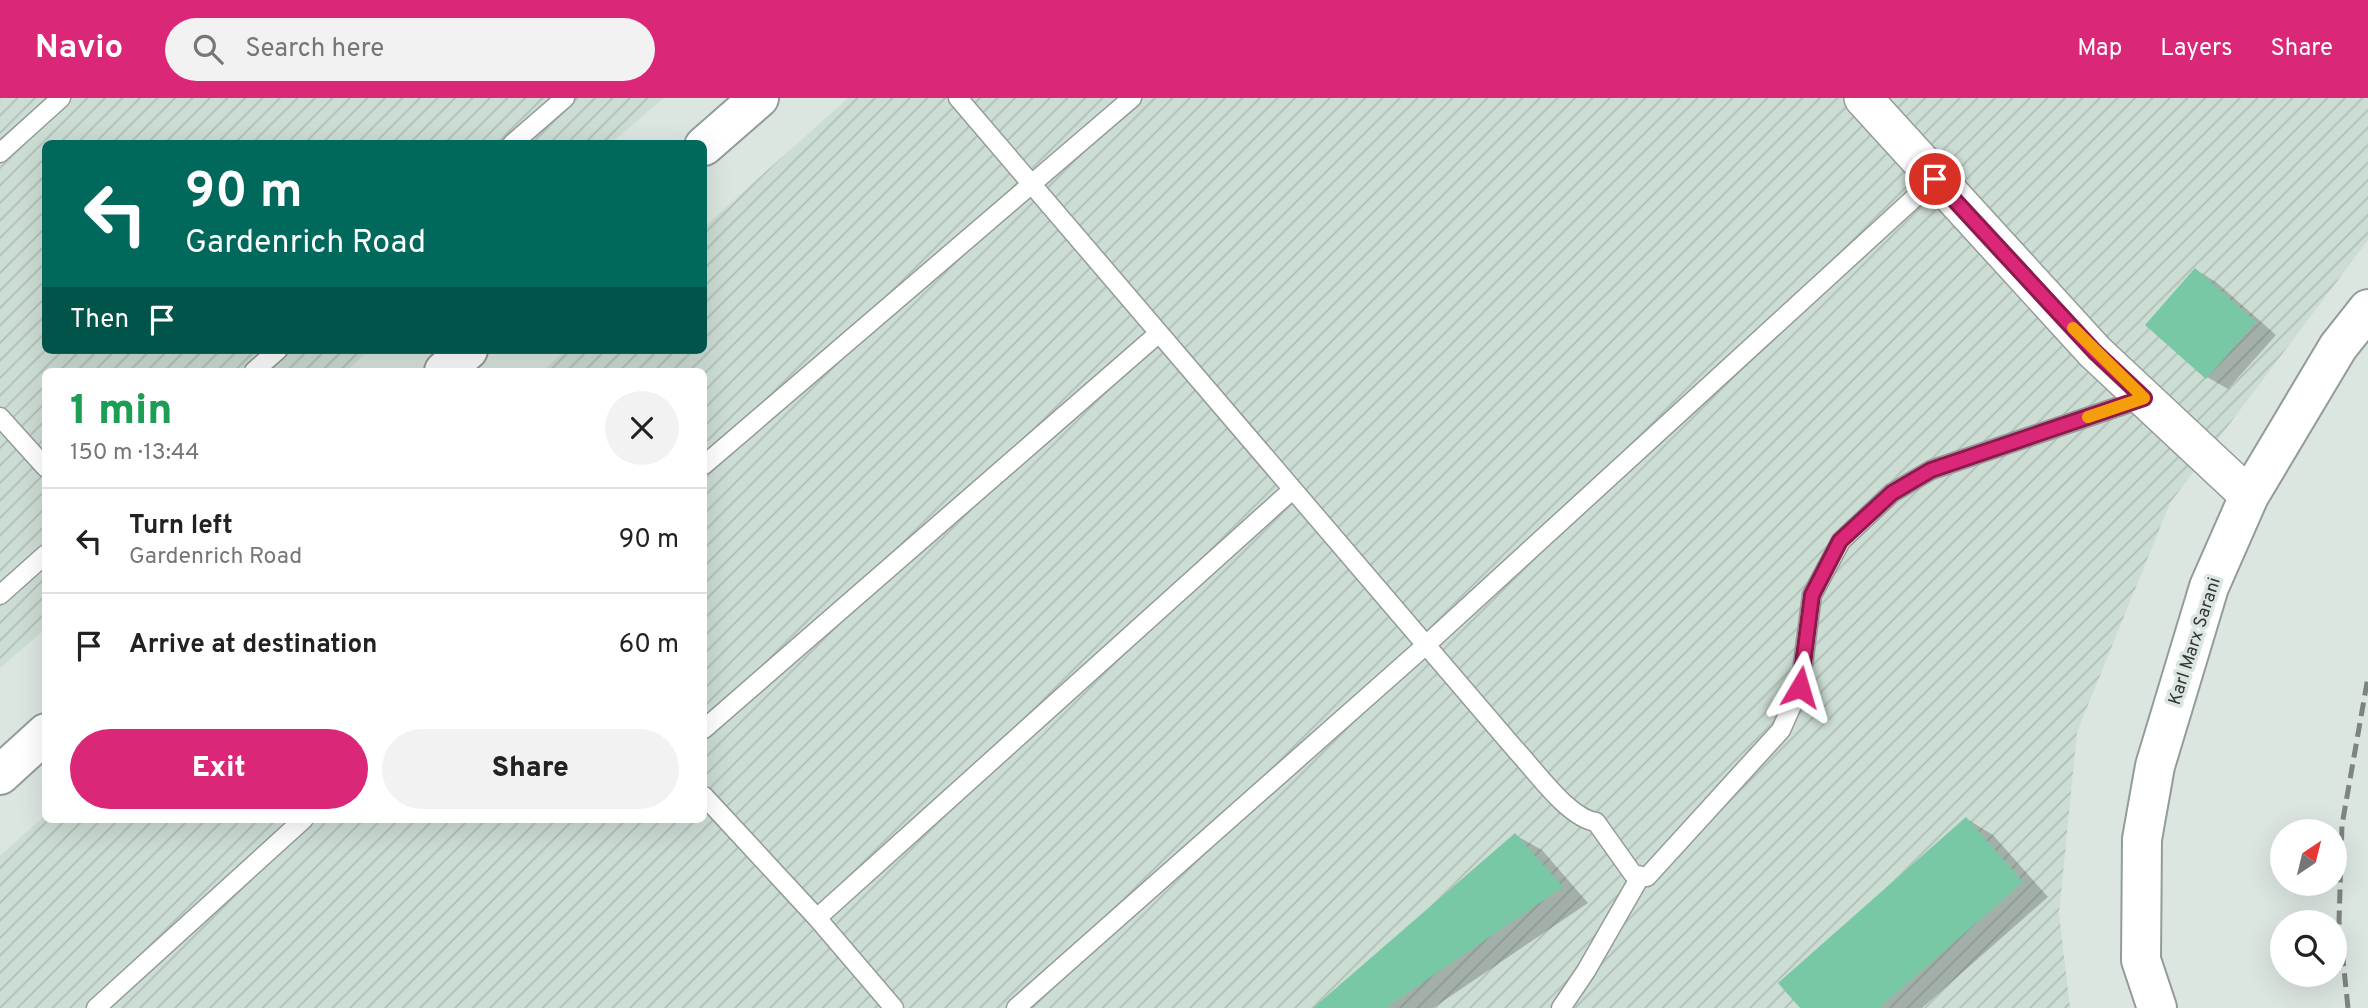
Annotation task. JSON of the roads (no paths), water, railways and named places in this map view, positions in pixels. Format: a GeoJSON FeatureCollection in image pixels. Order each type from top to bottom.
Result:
{"type":"FeatureCollection","features":[{"type":"Feature","properties":{"kind":"main road"},"geometry":{"type":"LineString","coordinates":[[707,143],[759,98]]}},
{"type":"Feature","properties":{"kind":"main road","name":"Karl Marx Sarani"},"geometry":{"type":"LineString","coordinates":[[2157,1008],[2141,960],[2142,839],[2155,766],[2209,587],[2249,496],[2338,346],[2368,309]]}},
{"type":"Feature","properties":{"kind":"main road"},"geometry":{"type":"LineString","coordinates":[[447,368],[463,354]]}},
{"type":"Feature","properties":{"kind":"main road"},"geometry":{"type":"LineString","coordinates":[[0,775],[42,737]]}},
{"type":"Feature","properties":{"kind":"street"},"geometry":{"type":"LineString","coordinates":[[1863,98],[2095,352],[2249,496]]}},
{"type":"Feature","properties":{"kind":"lane"},"geometry":{"type":"LineString","coordinates":[[0,153],[61,98]]}},
{"type":"Feature","properties":{"kind":"lane"},"geometry":{"type":"LineString","coordinates":[[517,140],[565,98]]}},
{"type":"Feature","properties":{"kind":"lane"},"geometry":{"type":"LineString","coordinates":[[958,98],[1426,645],[1572,811],[1586,821],[1596,822],[1633,874],[1640,877],[1647,877],[1781,730],[1800,687],[1812,595],[1840,541],[1892,493],[1931,470],[2144,398]]}},
{"type":"Feature","properties":{"kind":"lane"},"geometry":{"type":"LineString","coordinates":[[707,462],[1132,98]]}},
{"type":"Feature","properties":{"kind":"lane"},"geometry":{"type":"LineString","coordinates":[[1016,1008],[1426,645],[1935,179]]}},
{"type":"Feature","properties":{"kind":"lane"},"geometry":{"type":"LineString","coordinates":[[707,726],[1159,333]]}},
{"type":"Feature","properties":{"kind":"lane"},"geometry":{"type":"LineString","coordinates":[[257,368],[273,354]]}},
{"type":"Feature","properties":{"kind":"lane"},"geometry":{"type":"LineString","coordinates":[[0,418],[42,464]]}},
{"type":"Feature","properties":{"kind":"lane"},"geometry":{"type":"LineString","coordinates":[[817,918],[1292,490]]}},
{"type":"Feature","properties":{"kind":"lane"},"geometry":{"type":"LineString","coordinates":[[0,594],[42,557]]}},
{"type":"Feature","properties":{"kind":"lane"},"geometry":{"type":"LineString","coordinates":[[707,799],[817,918],[894,1008]]}},
{"type":"Feature","properties":{"kind":"lane"},"geometry":{"type":"LineString","coordinates":[[96,1008],[300,823]]}},
{"type":"Feature","properties":{"kind":"lane"},"geometry":{"type":"LineString","coordinates":[[1561,1008],[1640,877]]}},
{"type":"Feature","properties":{"kind":"railway"},"geometry":{"type":"LineString","coordinates":[[2348,1008],[2339,921],[2342,825],[2368,677]]}}]}
